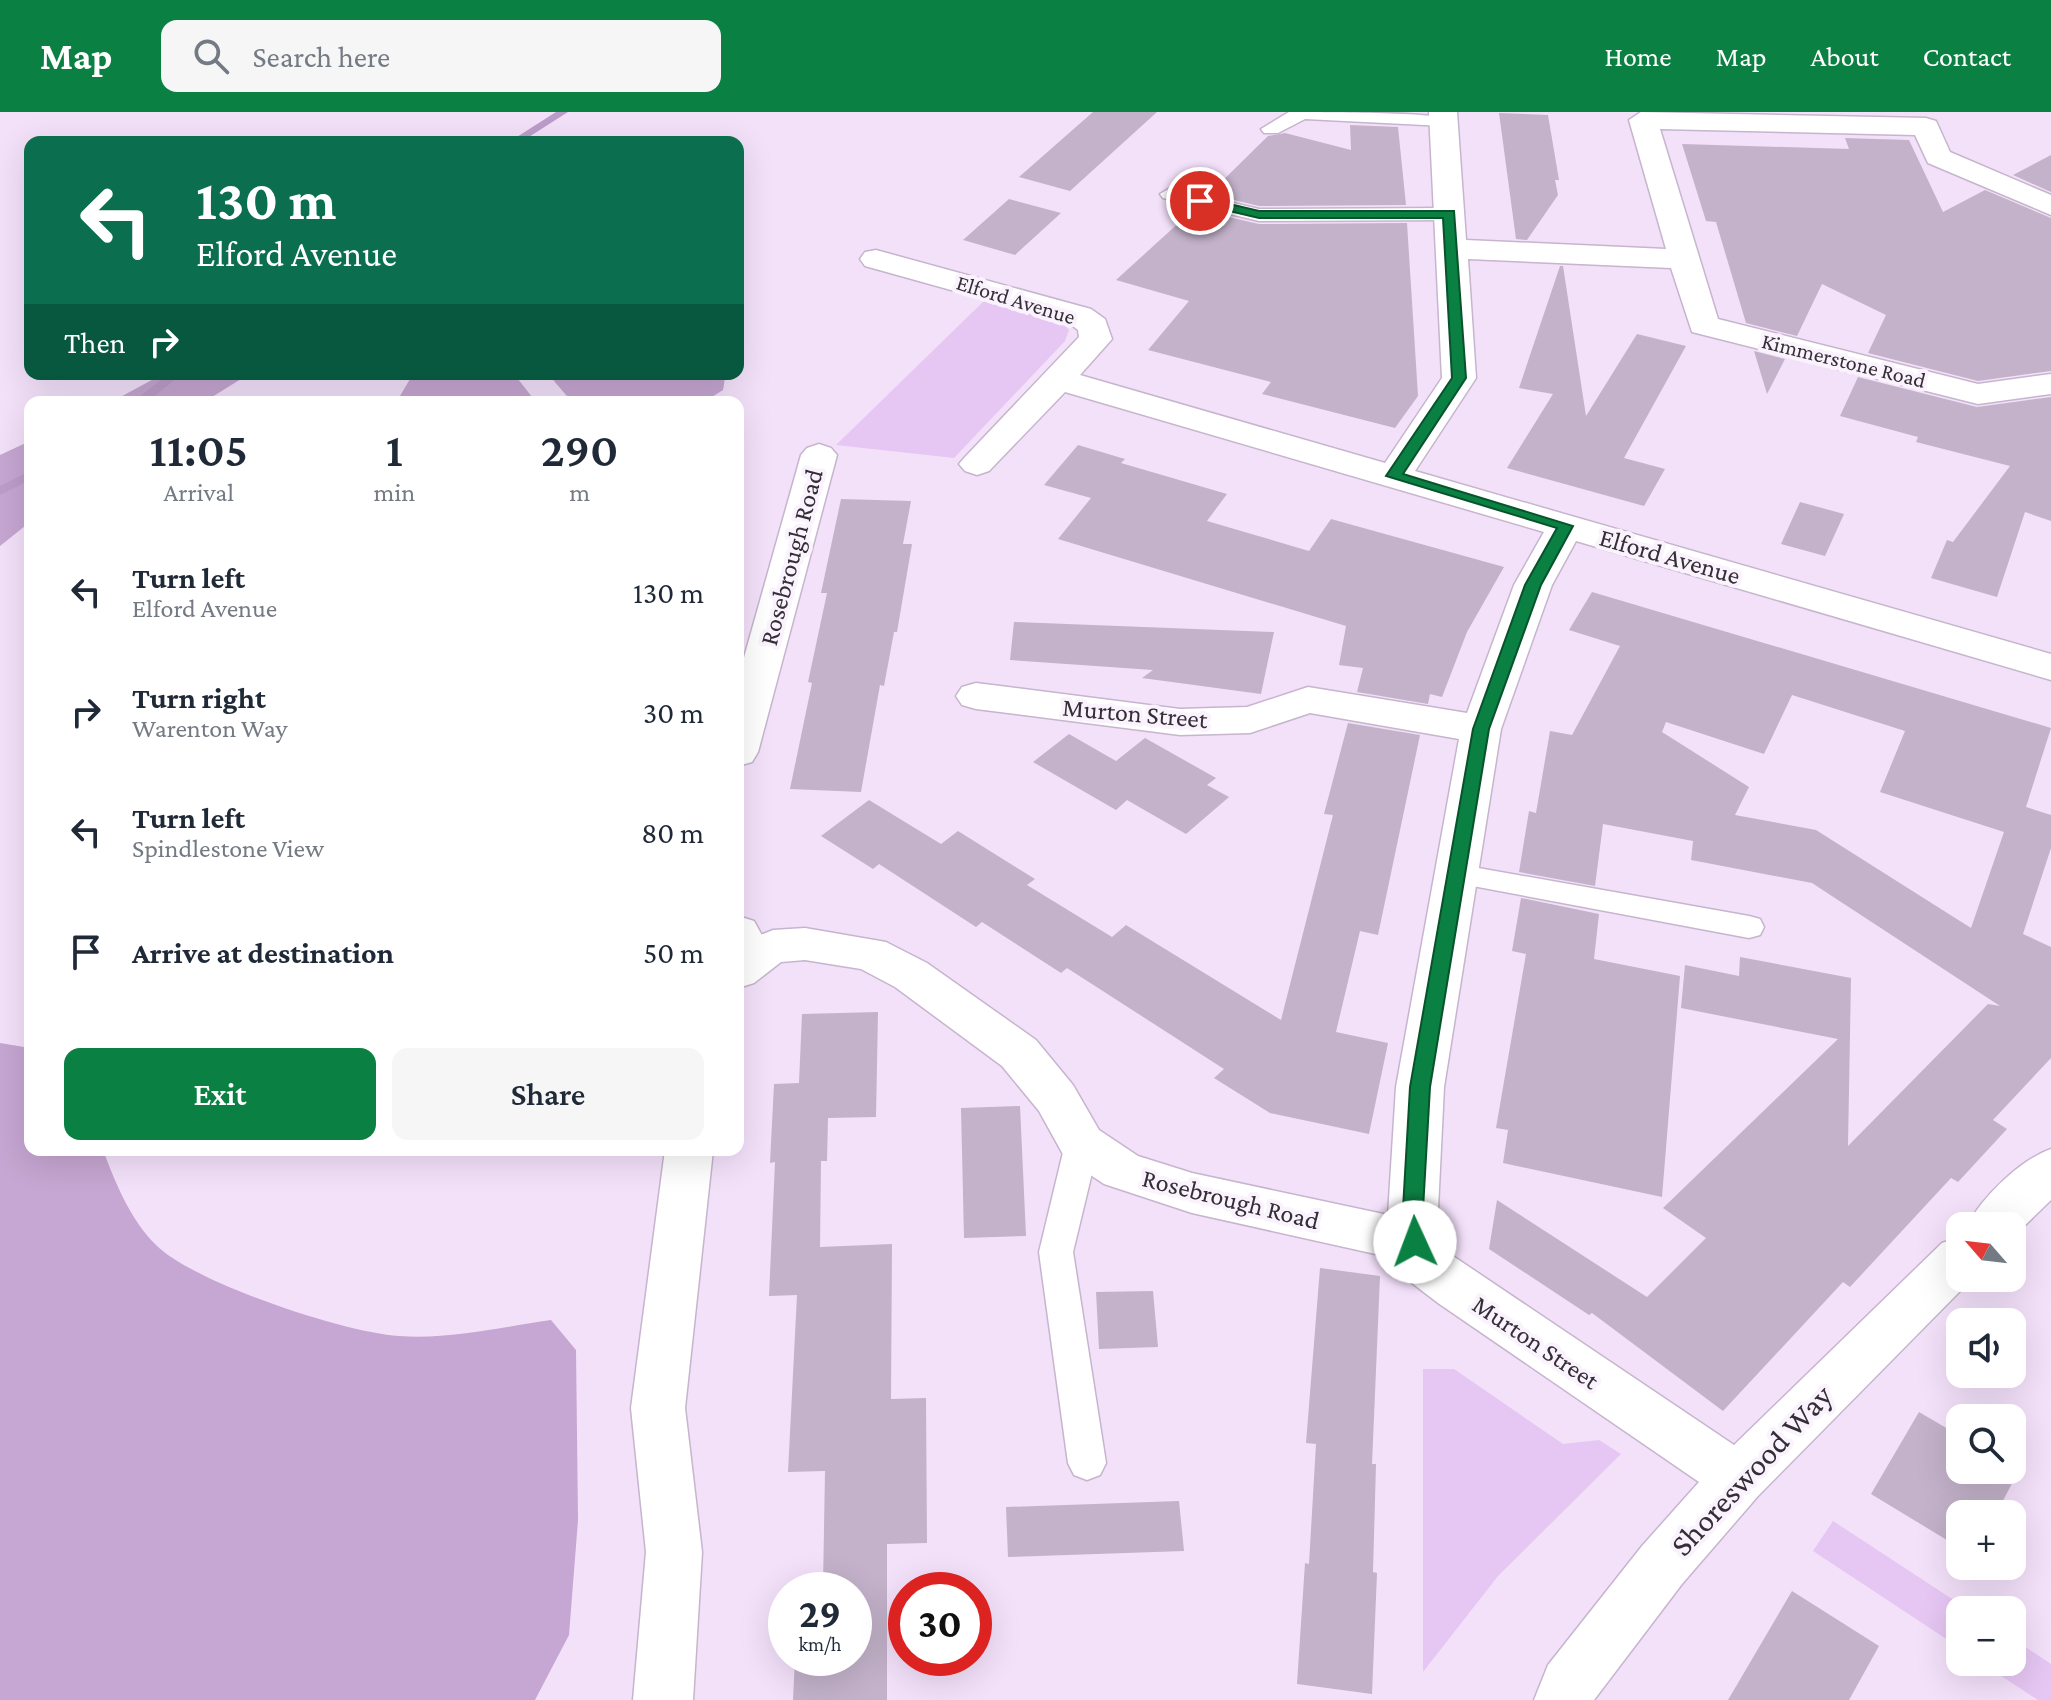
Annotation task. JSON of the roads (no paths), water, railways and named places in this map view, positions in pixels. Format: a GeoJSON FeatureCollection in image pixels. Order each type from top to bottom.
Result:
{"type":"FeatureCollection","features":[{"type":"Feature","properties":{"kind":"street"},"geometry":{"type":"LineString","coordinates":[[1394,476],[1459,378],[1444,116]]}},
{"type":"Feature","properties":{"kind":"street","name":"Kimmerstone Road"},"geometry":{"type":"LineString","coordinates":[[2051,206],[1938,157],[1923,120],[1643,120],[1704,325],[1978,394],[2051,384]]}},
{"type":"Feature","properties":{"kind":"street"},"geometry":{"type":"LineString","coordinates":[[1452,249],[1686,259]]}},
{"type":"Feature","properties":{"kind":"street","name":"Elford Avenue"},"geometry":{"type":"LineString","coordinates":[[876,259],[908,281],[1080,316],[1093,326],[1096,339],[977,464]]}},
{"type":"Feature","properties":{"kind":"street","name":"Elford Avenue"},"geometry":{"type":"LineString","coordinates":[[1058,379],[2051,667]]}},
{"type":"Feature","properties":{"kind":"street","name":"Rosebrough Road"},"geometry":{"type":"LineString","coordinates":[[744,730],[819,455]]}},
{"type":"Feature","properties":{"kind":"street"},"geometry":{"type":"LineString","coordinates":[[1415,1242],[1413,1209],[1420,1087],[1481,729],[1533,585],[1566,526]]}},
{"type":"Feature","properties":{"kind":"street","name":"Murton Street"},"geometry":{"type":"LineString","coordinates":[[976,696],[1180,722],[1250,720],[1308,700],[1481,729]]}},
{"type":"Feature","properties":{"kind":"street","name":"Rosebrough Road"},"geometry":{"type":"LineString","coordinates":[[744,954],[773,946],[839,947],[870,954],[911,975],[1019,1053],[1056,1098],[1082,1144],[1121,1170],[1192,1193],[1415,1242]]}},
{"type":"Feature","properties":{"kind":"street"},"geometry":{"type":"LineString","coordinates":[[663,1700],[674,1552],[658,1408],[688,1156]]}},
{"type":"Feature","properties":{"kind":"street"},"geometry":{"type":"LineString","coordinates":[[2006,1212],[2051,1169]]}},
{"type":"Feature","properties":{"kind":"street","name":"Murton Street"},"geometry":{"type":"LineString","coordinates":[[1415,1242],[1426,1265],[1456,1288],[1738,1478]]}},
{"type":"Feature","properties":{"kind":"street","name":"Shoreswood Way"},"geometry":{"type":"LineString","coordinates":[[1564,1700],[1569,1685],[1662,1565],[1738,1478],[1946,1272]]}},
{"type":"Feature","properties":{"kind":"lane"},"geometry":{"type":"LineString","coordinates":[[1271,129],[1302,113],[1444,116]]}},
{"type":"Feature","properties":{"kind":"lane"},"geometry":{"type":"LineString","coordinates":[[1170,194],[1259,215],[1449,214]]}},
{"type":"Feature","properties":{"kind":"lane"},"geometry":{"type":"LineString","coordinates":[[1456,874],[1749,927]]}},
{"type":"Feature","properties":{"kind":"lane"},"geometry":{"type":"LineString","coordinates":[[1082,1144],[1056,1252],[1087,1463]]}},
{"type":"Feature","properties":{"kind":"waterway"},"geometry":{"type":"LineString","coordinates":[[524,136],[563,112]]}},
{"type":"Feature","properties":{"kind":"waterway"},"geometry":{"type":"LineString","coordinates":[[147,396],[168,380]]}},
{"type":"Feature","properties":{"kind":"waterway"},"geometry":{"type":"LineString","coordinates":[[0,491],[24,478]]}}]}
